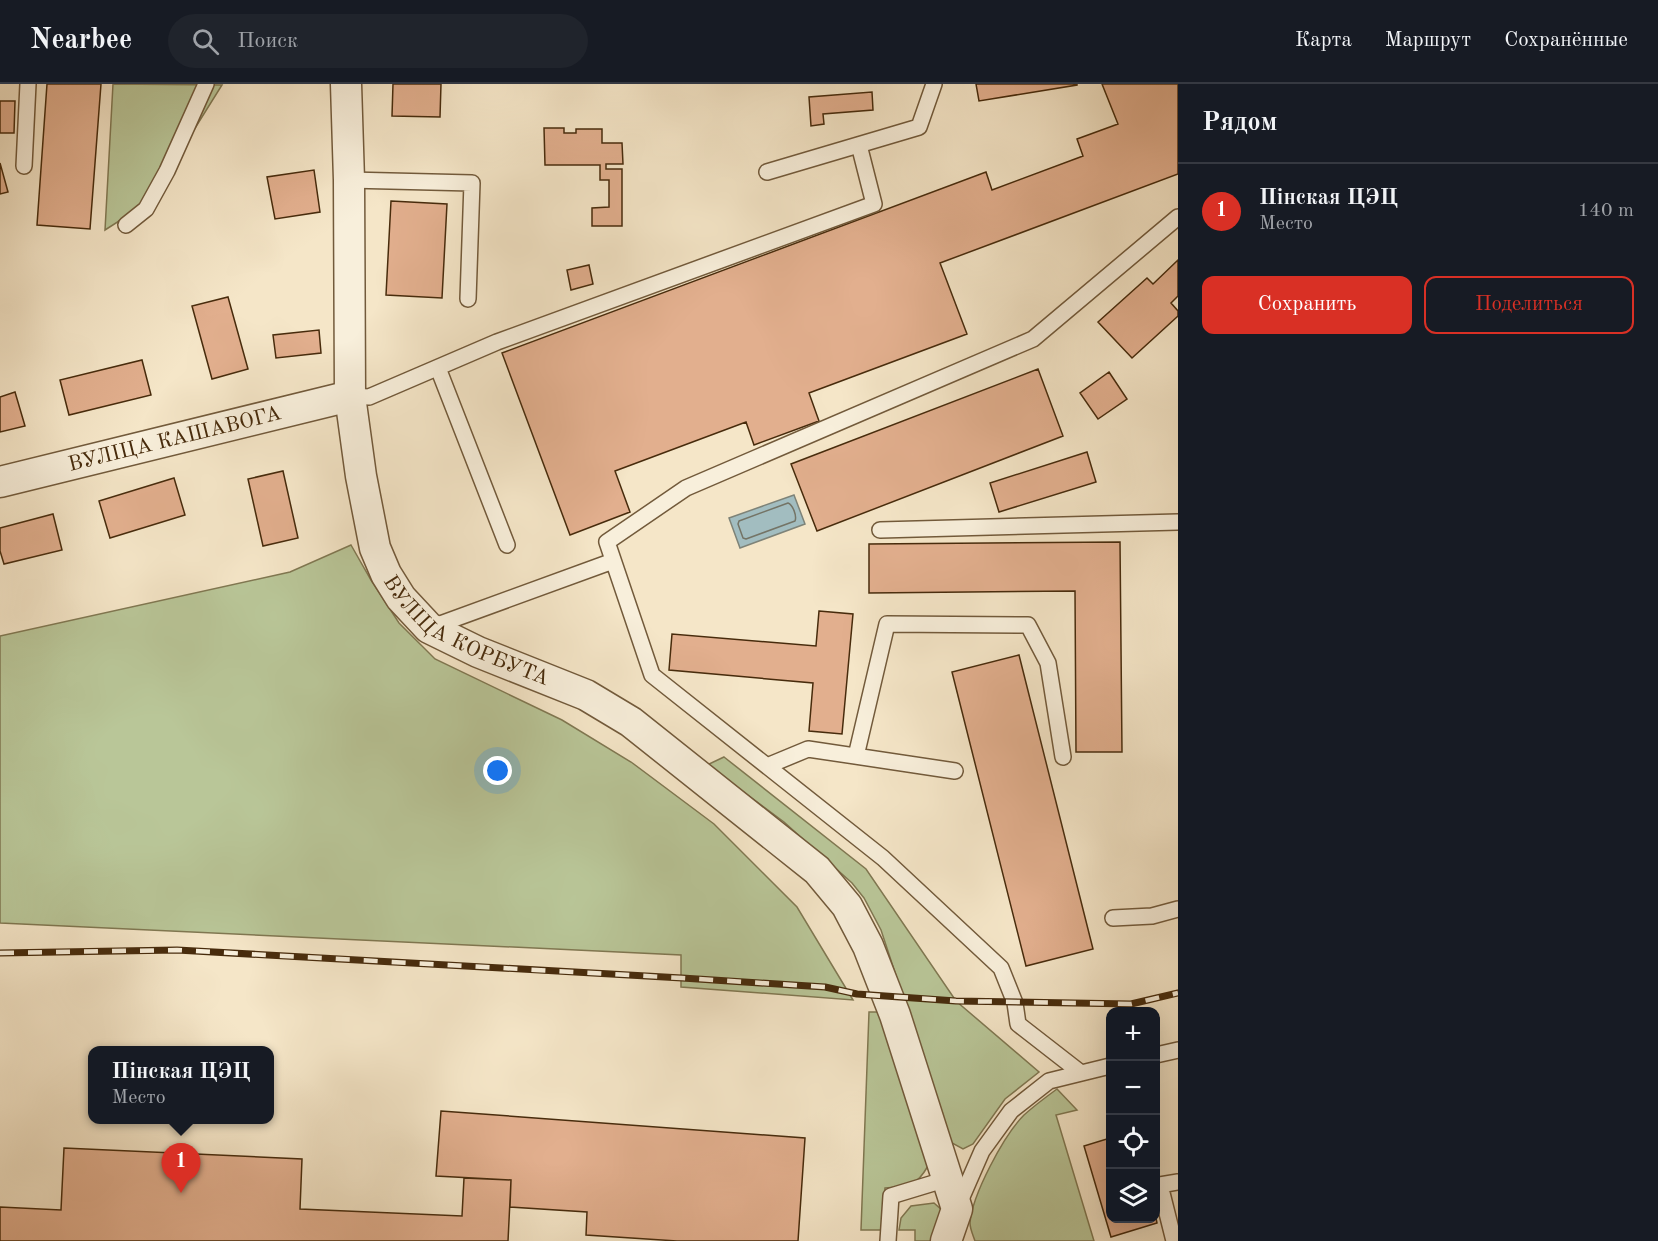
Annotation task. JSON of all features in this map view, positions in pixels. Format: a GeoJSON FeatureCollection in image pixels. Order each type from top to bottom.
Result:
{"type":"FeatureCollection","features":[{"type":"Feature","properties":{"kind":"street","name":"ВУЛІЦА КОРБУТА"},"geometry":{"type":"LineString","coordinates":[[346,84],[350,180],[350,396],[361,476],[375,548],[386,574],[401,598],[429,628],[478,652],[586,695],[631,722],[817,870],[847,906],[868,946],[895,1015],[957,1209]]}},
{"type":"Feature","properties":{"kind":"street","name":"ВУЛІЦА КАШАВОГА"},"geometry":{"type":"LineString","coordinates":[[0,482],[350,396]]}},
{"type":"Feature","properties":{"kind":"street"},"geometry":{"type":"LineString","coordinates":[[946,1241],[957,1209]]}},
{"type":"Feature","properties":{"kind":"lane"},"geometry":{"type":"LineString","coordinates":[[24,166],[28,84]]}},
{"type":"Feature","properties":{"kind":"lane"},"geometry":{"type":"LineString","coordinates":[[126,225],[146,209],[162,181],[206,84]]}},
{"type":"Feature","properties":{"kind":"lane"},"geometry":{"type":"LineString","coordinates":[[767,172],[919,127],[934,84]]}},
{"type":"Feature","properties":{"kind":"lane"},"geometry":{"type":"LineString","coordinates":[[350,396],[369,398],[497,342],[874,204],[859,145]]}},
{"type":"Feature","properties":{"kind":"lane"},"geometry":{"type":"LineString","coordinates":[[350,180],[472,183],[468,299]]}},
{"type":"Feature","properties":{"kind":"lane"},"geometry":{"type":"LineString","coordinates":[[1081,1073],[1018,1024],[1015,1003],[1001,968],[883,858],[652,675],[607,543],[686,488],[1033,339],[1178,217]]}},
{"type":"Feature","properties":{"kind":"lane"},"geometry":{"type":"LineString","coordinates":[[438,368],[507,545]]}},
{"type":"Feature","properties":{"kind":"lane"},"geometry":{"type":"LineString","coordinates":[[880,530],[1178,522]]}},
{"type":"Feature","properties":{"kind":"lane"},"geometry":{"type":"LineString","coordinates":[[429,628],[613,561]]}},
{"type":"Feature","properties":{"kind":"lane"},"geometry":{"type":"LineString","coordinates":[[856,756],[887,624],[1028,625],[1048,663],[1063,757]]}},
{"type":"Feature","properties":{"kind":"lane"},"geometry":{"type":"LineString","coordinates":[[767,766],[808,749],[955,771]]}},
{"type":"Feature","properties":{"kind":"lane"},"geometry":{"type":"LineString","coordinates":[[1113,918],[1152,916],[1178,909]]}},
{"type":"Feature","properties":{"kind":"lane"},"geometry":{"type":"LineString","coordinates":[[1160,1054],[1178,1050]]}},
{"type":"Feature","properties":{"kind":"lane"},"geometry":{"type":"LineString","coordinates":[[957,1209],[982,1150],[1011,1111],[1049,1081],[1106,1067]]}},
{"type":"Feature","properties":{"kind":"lane"},"geometry":{"type":"LineString","coordinates":[[888,1241],[891,1196],[947,1179]]}},
{"type":"Feature","properties":{"kind":"lane"},"geometry":{"type":"LineString","coordinates":[[1173,1241],[1160,1185],[1178,1182]]}},
{"type":"Feature","properties":{"kind":"green space"},"geometry":{"type":"Polygon","coordinates":[[[113,84],[222,85],[149,202],[105,230],[113,84]]]}},
{"type":"Feature","properties":{"kind":"green space"},"geometry":{"type":"Polygon","coordinates":[[[351,545],[399,623],[435,659],[562,720],[631,762],[714,824],[797,907],[853,1000],[681,987],[681,955],[0,923],[0,636],[290,572],[351,545]]]}},
{"type":"Feature","properties":{"kind":"green space"},"geometry":{"type":"Polygon","coordinates":[[[724,757],[866,869],[956,1001],[1039,1072],[1005,1099],[973,1144],[963,1149],[952,1143],[944,1133],[881,930],[864,898],[852,883],[784,822],[707,765],[724,757]]]}},
{"type":"Feature","properties":{"kind":"green space"},"geometry":{"type":"Polygon","coordinates":[[[869,1012],[880,1012],[928,1166],[915,1182],[900,1187],[885,1188],[882,1230],[861,1230],[869,1012]]]}},
{"type":"Feature","properties":{"kind":"green space"},"geometry":{"type":"Polygon","coordinates":[[[1057,1089],[1077,1110],[1056,1115],[1094,1241],[975,1241],[970,1225],[972,1211],[990,1166],[1016,1124],[1057,1089]]]}},
{"type":"Feature","properties":{"kind":"green space"},"geometry":{"type":"Polygon","coordinates":[[[934,1203],[943,1211],[936,1241],[915,1241],[915,1230],[899,1230],[901,1218],[911,1206],[934,1203]]]}},
{"type":"Feature","properties":{"kind":"water"},"geometry":{"type":"Polygon","coordinates":[[[794,495],[805,524],[740,548],[729,518],[794,495]]]}},
{"type":"Feature","properties":{"kind":"building"},"geometry":{"type":"Polygon","coordinates":[[[47,84],[101,84],[90,229],[37,225],[47,84]]]}},
{"type":"Feature","properties":{"kind":"building"},"geometry":{"type":"Polygon","coordinates":[[[393,84],[441,84],[440,117],[392,116],[393,84]]]}},
{"type":"Feature","properties":{"kind":"building"},"geometry":{"type":"Polygon","coordinates":[[[976,84],[1077,84],[1077,85],[979,101],[976,84]]]}},
{"type":"Feature","properties":{"kind":"building"},"geometry":{"type":"Polygon","coordinates":[[[1102,84],[1178,84],[1178,174],[940,263],[967,334],[809,393],[819,421],[754,445],[746,422],[615,471],[630,512],[570,535],[502,353],[986,172],[992,190],[1083,156],[1077,139],[1118,124],[1102,84]]]}},
{"type":"Feature","properties":{"kind":"building"},"geometry":{"type":"Polygon","coordinates":[[[872,92],[873,110],[823,114],[824,124],[811,126],[809,97],[872,92]]]}},
{"type":"Feature","properties":{"kind":"building"},"geometry":{"type":"Polygon","coordinates":[[[0,101],[15,101],[14,133],[0,133],[0,101]]]}},
{"type":"Feature","properties":{"kind":"building"},"geometry":{"type":"Polygon","coordinates":[[[544,128],[564,128],[564,133],[576,133],[576,129],[602,129],[602,143],[622,143],[623,164],[606,164],[606,169],[622,169],[622,226],[592,226],[592,208],[609,207],[609,180],[600,180],[600,165],[545,165],[544,128]]]}},
{"type":"Feature","properties":{"kind":"building"},"geometry":{"type":"Polygon","coordinates":[[[0,163],[8,192],[0,194],[0,163]]]}},
{"type":"Feature","properties":{"kind":"building"},"geometry":{"type":"Polygon","coordinates":[[[314,170],[320,212],[275,219],[267,177],[314,170]]]}},
{"type":"Feature","properties":{"kind":"building"},"geometry":{"type":"Polygon","coordinates":[[[391,201],[447,204],[442,298],[386,295],[391,201]]]}},
{"type":"Feature","properties":{"kind":"building"},"geometry":{"type":"Polygon","coordinates":[[[1178,260],[1178,296],[1171,303],[1178,311],[1178,316],[1132,358],[1098,322],[1147,278],[1153,284],[1178,260]]]}},
{"type":"Feature","properties":{"kind":"building"},"geometry":{"type":"Polygon","coordinates":[[[589,265],[593,284],[571,290],[567,270],[589,265]]]}},
{"type":"Feature","properties":{"kind":"building"},"geometry":{"type":"Polygon","coordinates":[[[228,297],[248,369],[212,379],[192,306],[228,297]]]}},
{"type":"Feature","properties":{"kind":"building"},"geometry":{"type":"Polygon","coordinates":[[[319,330],[321,353],[276,358],[273,335],[319,330]]]}},
{"type":"Feature","properties":{"kind":"building"},"geometry":{"type":"Polygon","coordinates":[[[142,360],[151,395],[69,415],[60,380],[142,360]]]}},
{"type":"Feature","properties":{"kind":"building"},"geometry":{"type":"Polygon","coordinates":[[[1038,369],[1063,436],[817,531],[791,464],[1038,369]]]}},
{"type":"Feature","properties":{"kind":"building"},"geometry":{"type":"Polygon","coordinates":[[[1109,372],[1127,399],[1098,419],[1080,393],[1109,372]]]}},
{"type":"Feature","properties":{"kind":"building"},"geometry":{"type":"Polygon","coordinates":[[[15,392],[25,426],[0,432],[0,397],[15,392]]]}},
{"type":"Feature","properties":{"kind":"building"},"geometry":{"type":"Polygon","coordinates":[[[1087,452],[1096,482],[999,512],[990,483],[1087,452]]]}},
{"type":"Feature","properties":{"kind":"building"},"geometry":{"type":"Polygon","coordinates":[[[283,471],[298,538],[263,546],[248,479],[283,471]]]}},
{"type":"Feature","properties":{"kind":"building"},"geometry":{"type":"Polygon","coordinates":[[[174,478],[185,515],[110,538],[99,501],[174,478]]]}},
{"type":"Feature","properties":{"kind":"building"},"geometry":{"type":"Polygon","coordinates":[[[53,514],[62,550],[4,564],[0,551],[0,528],[53,514]]]}},
{"type":"Feature","properties":{"kind":"building"},"geometry":{"type":"Polygon","coordinates":[[[1120,542],[1122,752],[1076,752],[1075,591],[869,593],[869,544],[1120,542]]]}},
{"type":"Feature","properties":{"kind":"building"},"geometry":{"type":"Polygon","coordinates":[[[819,611],[853,614],[842,734],[809,731],[813,683],[669,670],[672,634],[816,646],[819,611]]]}},
{"type":"Feature","properties":{"kind":"building"},"geometry":{"type":"Polygon","coordinates":[[[1019,655],[1093,949],[1026,966],[952,672],[1019,655]]]}},
{"type":"Feature","properties":{"kind":"building"},"geometry":{"type":"Polygon","coordinates":[[[441,1111],[805,1138],[798,1241],[677,1241],[586,1235],[587,1212],[510,1207],[511,1180],[436,1176],[441,1111]]]}},
{"type":"Feature","properties":{"kind":"building"},"geometry":{"type":"Polygon","coordinates":[[[1106,1139],[1106,1220],[1084,1146],[1106,1139]]]}},
{"type":"Feature","properties":{"kind":"building"},"geometry":{"type":"Polygon","coordinates":[[[64,1148],[302,1159],[300,1209],[462,1216],[464,1178],[511,1180],[508,1241],[0,1241],[0,1207],[61,1210],[64,1148]]]}},
{"type":"Feature","properties":{"kind":"building"},"geometry":{"type":"Polygon","coordinates":[[[1107,1223],[1157,1223],[1111,1237],[1107,1223]]]}},
{"type":"Feature","properties":{"kind":"railway"},"geometry":{"type":"LineString","coordinates":[[0,953],[177,950],[825,987],[857,994],[956,1001],[1131,1004],[1178,993]]}},
{"type":"Feature","properties":{"kind":"place","name":"Пінская ЦЭЦ"},"geometry":{"type":"Point","coordinates":[181,1193]}}]}
